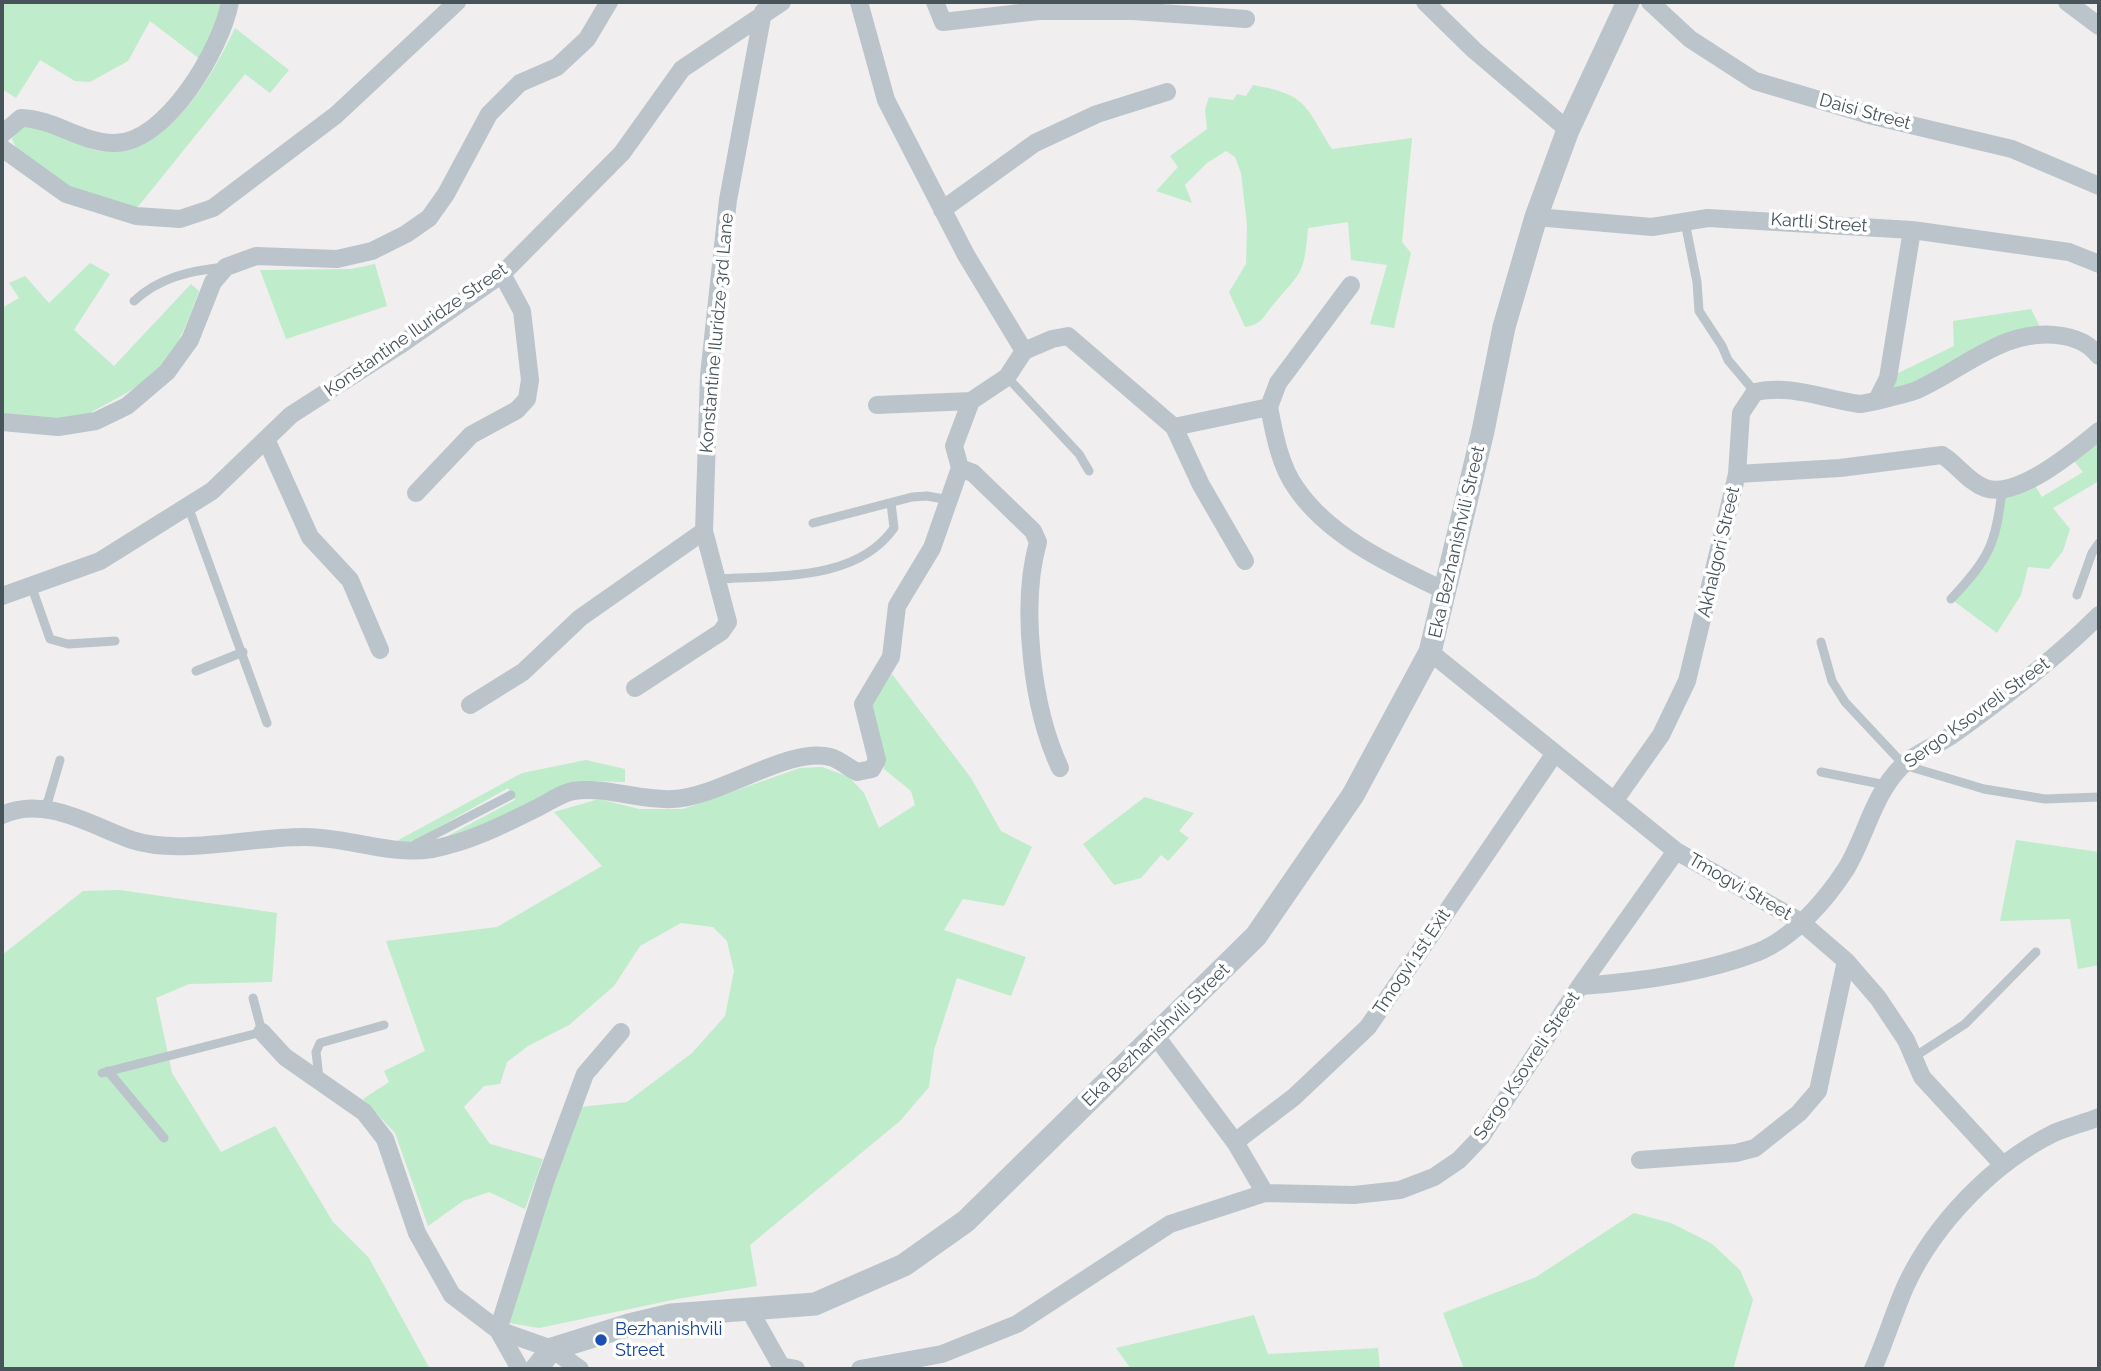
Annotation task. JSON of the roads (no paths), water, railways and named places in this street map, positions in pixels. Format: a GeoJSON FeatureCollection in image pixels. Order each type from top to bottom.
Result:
{"type":"FeatureCollection","features":[{"type":"Feature","properties":{"kind":"street"},"geometry":{"type":"LineString","coordinates":[[2,134],[21,118],[40,118],[88,140],[116,143],[134,139],[157,126],[213,51],[226,24],[230,2]]}},
{"type":"Feature","properties":{"kind":"street"},"geometry":{"type":"LineString","coordinates":[[2,148],[66,194],[136,216],[180,219],[213,208],[337,115],[457,2]]}},
{"type":"Feature","properties":{"kind":"street"},"geometry":{"type":"LineString","coordinates":[[2,422],[58,428],[96,421],[127,406],[167,372],[190,340],[213,282],[226,267],[256,256],[337,259],[372,251],[406,234],[429,218],[446,194],[489,114],[520,83],[557,67],[587,39],[608,2]]}},
{"type":"Feature","properties":{"kind":"street","name":"Konstantine Iluridze Street"},"geometry":{"type":"LineString","coordinates":[[2,596],[100,561],[212,491],[291,415],[400,345],[502,274],[622,153],[682,68],[763,12],[782,2]]}},
{"type":"Feature","properties":{"kind":"street"},"geometry":{"type":"LineString","coordinates":[[859,2],[886,100],[942,210],[1024,351]]}},
{"type":"Feature","properties":{"kind":"street"},"geometry":{"type":"LineString","coordinates":[[935,2],[943,22],[1065,11],[1133,11],[1245,19]]}},
{"type":"Feature","properties":{"kind":"street"},"geometry":{"type":"LineString","coordinates":[[1426,2],[1474,50],[1568,130]]}},
{"type":"Feature","properties":{"kind":"street","name":"Eka Bezhanishvili Street"},"geometry":{"type":"LineString","coordinates":[[552,1349],[671,1315],[815,1304],[904,1265],[966,1221],[1256,936],[1353,796],[1430,652],[1504,327],[1536,217],[1568,130],[1628,2]]}},
{"type":"Feature","properties":{"kind":"street","name":"Daisi Street"},"geometry":{"type":"LineString","coordinates":[[1650,2],[1690,39],[1755,81],[1873,116],[2012,149],[2099,186]]}},
{"type":"Feature","properties":{"kind":"street"},"geometry":{"type":"LineString","coordinates":[[2067,2],[2099,26]]}},
{"type":"Feature","properties":{"kind":"street","name":"Konstantine Iluridze 3rd Lane"},"geometry":{"type":"LineString","coordinates":[[635,688],[721,632],[728,622],[704,531],[709,375],[728,200],[763,12]]}},
{"type":"Feature","properties":{"kind":"street"},"geometry":{"type":"LineString","coordinates":[[942,210],[1035,143],[1097,114],[1167,92]]}},
{"type":"Feature","properties":{"kind":"street","name":"Kartli Street"},"geometry":{"type":"LineString","coordinates":[[1536,217],[1652,227],[1708,218],[1783,220],[1912,230],[2069,252],[2099,264]]}},
{"type":"Feature","properties":{"kind":"street"},"geometry":{"type":"LineString","coordinates":[[1878,398],[1888,378],[1912,230]]}},
{"type":"Feature","properties":{"kind":"street"},"geometry":{"type":"LineString","coordinates":[[416,493],[471,435],[517,410],[527,399],[530,380],[522,311],[502,274]]}},
{"type":"Feature","properties":{"kind":"street"},"geometry":{"type":"LineString","coordinates":[[1351,285],[1278,383],[1269,407],[1275,436],[1294,487],[1318,515],[1396,568],[1445,591]]}},
{"type":"Feature","properties":{"kind":"street"},"geometry":{"type":"LineString","coordinates":[[1737,474],[1741,413],[1755,393],[1777,387],[1864,404],[1878,398],[1916,390],[1994,345],[2043,333],[2077,339],[2092,347],[2099,356]]}},
{"type":"Feature","properties":{"kind":"street"},"geometry":{"type":"LineString","coordinates":[[877,405],[971,401],[1007,377],[1024,351],[1052,339],[1068,336],[1174,427],[1201,485],[1245,561]]}},
{"type":"Feature","properties":{"kind":"street"},"geometry":{"type":"LineString","coordinates":[[2,815],[15,809],[41,808],[75,817],[135,841],[193,846],[307,837],[396,848],[431,849],[478,837],[571,791],[613,790],[672,799],[706,793],[800,757],[830,757],[858,772],[872,769],[877,760],[863,705],[891,657],[897,606],[932,548],[960,468],[954,446],[971,401]]}},
{"type":"Feature","properties":{"kind":"street"},"geometry":{"type":"LineString","coordinates":[[1174,427],[1269,407]]}},
{"type":"Feature","properties":{"kind":"street"},"geometry":{"type":"LineString","coordinates":[[2002,490],[2031,479],[2099,431]]}},
{"type":"Feature","properties":{"kind":"street"},"geometry":{"type":"LineString","coordinates":[[266,439],[310,537],[350,580],[380,650]]}},
{"type":"Feature","properties":{"kind":"street","name":"Akhalgori Street"},"geometry":{"type":"LineString","coordinates":[[1615,800],[1661,735],[1687,681],[1737,474],[1840,468],[1942,455],[1986,488],[2002,490]]}},
{"type":"Feature","properties":{"kind":"street"},"geometry":{"type":"LineString","coordinates":[[960,468],[973,473],[1033,531],[1038,542],[1031,629],[1034,684],[1045,736],[1060,768]]}},
{"type":"Feature","properties":{"kind":"street"},"geometry":{"type":"LineString","coordinates":[[470,705],[523,672],[580,618],[704,531]]}},
{"type":"Feature","properties":{"kind":"street","name":"Sergo Ksovreli Street"},"geometry":{"type":"LineString","coordinates":[[860,1369],[942,1354],[1017,1324],[1170,1224],[1265,1193],[1354,1195],[1400,1190],[1434,1177],[1460,1160],[1481,1137],[1580,986],[1657,976],[1760,951],[1801,922],[1822,904],[1847,867],[1886,785],[1903,765],[1951,735],[2016,688],[2067,647],[2099,615]]}},
{"type":"Feature","properties":{"kind":"street","name":"Tmogvi Street"},"geometry":{"type":"LineString","coordinates":[[1430,652],[1676,851],[1801,922],[1846,961],[1878,998],[1906,1040],[1922,1077],[2003,1165]]}},
{"type":"Feature","properties":{"kind":"street","name":"Tmogvi 1st Exit"},"geometry":{"type":"LineString","coordinates":[[1235,1142],[1294,1097],[1368,1027],[1555,753]]}},
{"type":"Feature","properties":{"kind":"street"},"geometry":{"type":"LineString","coordinates":[[1580,986],[1676,851]]}},
{"type":"Feature","properties":{"kind":"street"},"geometry":{"type":"LineString","coordinates":[[1640,1160],[1707,1156],[1755,1148],[1799,1113],[1818,1091],[1846,961]]}},
{"type":"Feature","properties":{"kind":"street"},"geometry":{"type":"LineString","coordinates":[[261,1032],[285,1057],[364,1112],[385,1139],[417,1233],[452,1294],[498,1330],[552,1349],[580,1369]]}},
{"type":"Feature","properties":{"kind":"street"},"geometry":{"type":"LineString","coordinates":[[520,1369],[498,1330],[545,1182],[585,1074],[621,1032]]}},
{"type":"Feature","properties":{"kind":"street"},"geometry":{"type":"LineString","coordinates":[[1155,1035],[1235,1142],[1265,1193]]}},
{"type":"Feature","properties":{"kind":"street"},"geometry":{"type":"LineString","coordinates":[[1873,1369],[1906,1284],[1936,1237],[1964,1202],[2003,1165],[2054,1133],[2099,1117]]}},
{"type":"Feature","properties":{"kind":"street"},"geometry":{"type":"LineString","coordinates":[[750,1311],[781,1366],[796,1369]]}},
{"type":"Feature","properties":{"kind":"street"},"geometry":{"type":"LineString","coordinates":[[536,1369],[552,1349]]}},
{"type":"Feature","properties":{"kind":"lane"},"geometry":{"type":"LineString","coordinates":[[1685,222],[1697,282],[1699,311],[1728,360],[1755,393]]}},
{"type":"Feature","properties":{"kind":"lane"},"geometry":{"type":"LineString","coordinates":[[134,301],[163,281],[190,271],[226,267]]}},
{"type":"Feature","properties":{"kind":"lane"},"geometry":{"type":"LineString","coordinates":[[1007,377],[1079,454],[1089,471]]}},
{"type":"Feature","properties":{"kind":"lane"},"geometry":{"type":"LineString","coordinates":[[1951,599],[1981,568],[1997,532],[2002,490]]}},
{"type":"Feature","properties":{"kind":"lane"},"geometry":{"type":"LineString","coordinates":[[813,523],[927,496],[948,500]]}},
{"type":"Feature","properties":{"kind":"lane"},"geometry":{"type":"LineString","coordinates":[[718,579],[816,572],[855,561],[883,544],[894,528],[891,503]]}},
{"type":"Feature","properties":{"kind":"lane"},"geometry":{"type":"LineString","coordinates":[[188,506],[267,723]]}},
{"type":"Feature","properties":{"kind":"lane"},"geometry":{"type":"LineString","coordinates":[[2077,595],[2092,553],[2099,543]]}},
{"type":"Feature","properties":{"kind":"lane"},"geometry":{"type":"LineString","coordinates":[[31,586],[50,639],[68,644],[115,641]]}},
{"type":"Feature","properties":{"kind":"lane"},"geometry":{"type":"LineString","coordinates":[[1821,642],[1832,681],[1845,702],[1903,765],[1984,789],[2045,799],[2099,797]]}},
{"type":"Feature","properties":{"kind":"lane"},"geometry":{"type":"LineString","coordinates":[[196,671],[243,652]]}},
{"type":"Feature","properties":{"kind":"lane"},"geometry":{"type":"LineString","coordinates":[[41,808],[48,801],[60,760]]}},
{"type":"Feature","properties":{"kind":"lane"},"geometry":{"type":"LineString","coordinates":[[1821,772],[1886,785]]}},
{"type":"Feature","properties":{"kind":"lane"},"geometry":{"type":"LineString","coordinates":[[396,848],[432,839],[511,795]]}},
{"type":"Feature","properties":{"kind":"lane"},"geometry":{"type":"LineString","coordinates":[[1914,1057],[1965,1024],[2036,952]]}},
{"type":"Feature","properties":{"kind":"lane"},"geometry":{"type":"LineString","coordinates":[[164,1138],[105,1072],[261,1032],[253,998]]}},
{"type":"Feature","properties":{"kind":"lane"},"geometry":{"type":"LineString","coordinates":[[319,1080],[316,1052],[320,1043],[384,1025]]}},
{"type":"Feature","properties":{"kind":"place","name":"Bezhanishvili Street"},"geometry":{"type":"Point","coordinates":[601,1340]}}]}
